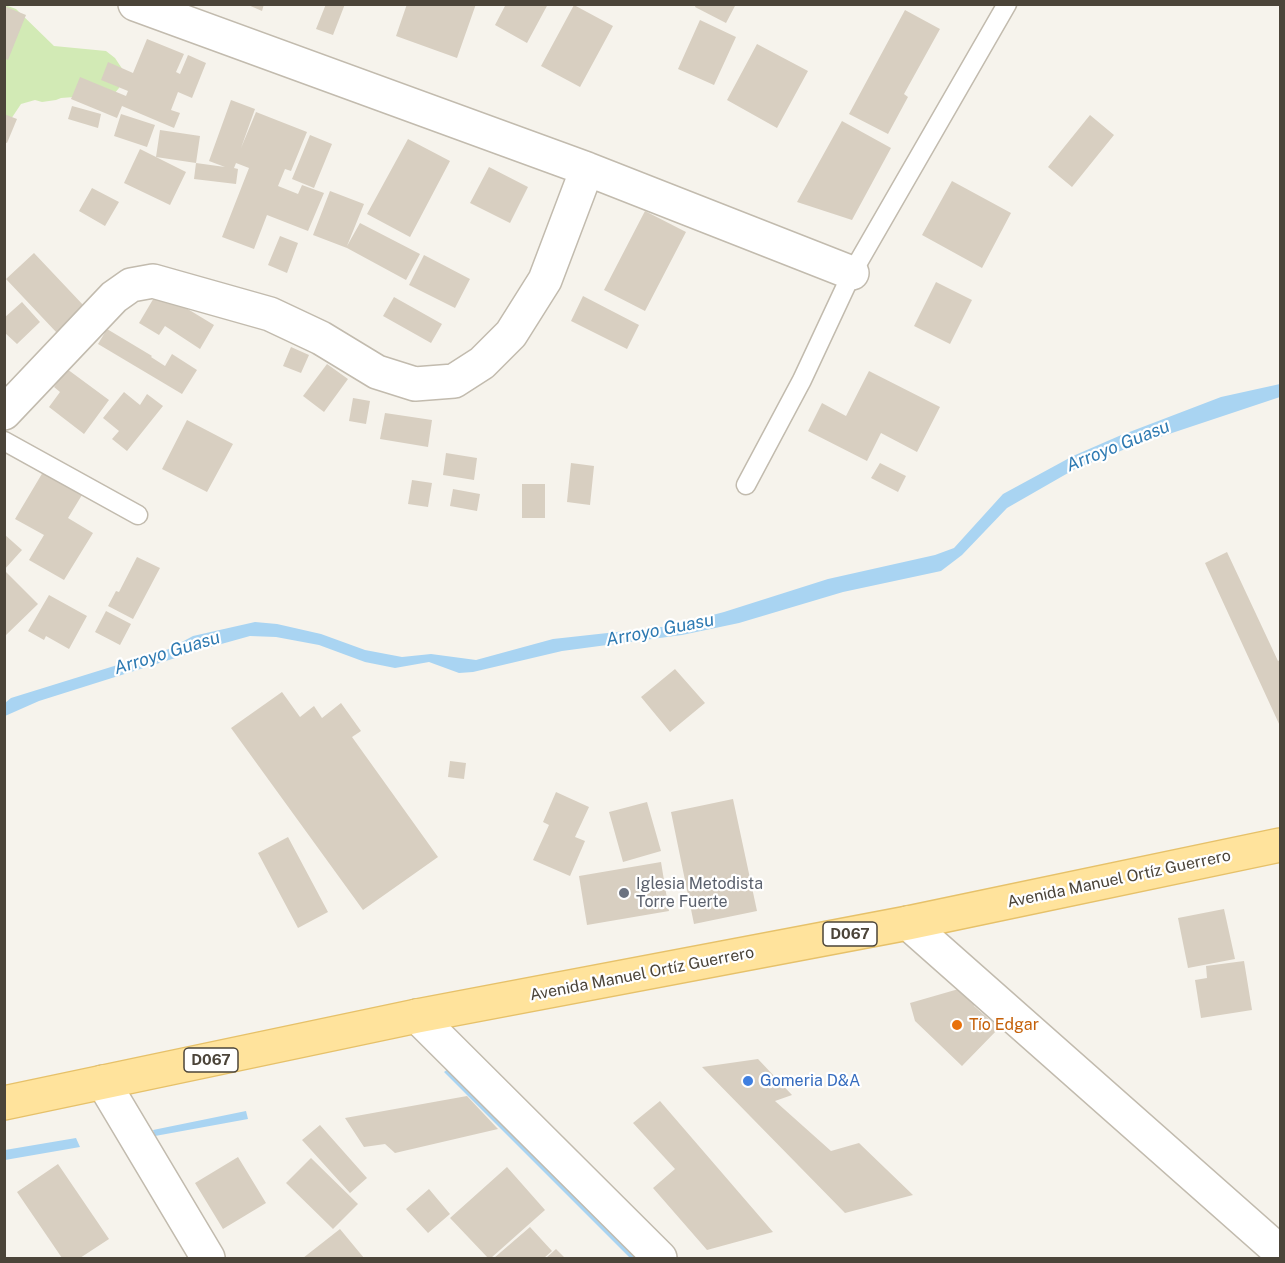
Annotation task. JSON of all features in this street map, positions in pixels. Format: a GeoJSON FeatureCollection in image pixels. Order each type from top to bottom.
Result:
{"type":"FeatureCollection","features":[{"type":"Feature","properties":{"kind":"main road","name":"Avenida Manuel Ortíz Guerrero"},"geometry":{"type":"LineString","coordinates":[[4,1103],[417,1016],[908,923],[1281,845]]}},
{"type":"Feature","properties":{"kind":"street"},"geometry":{"type":"LineString","coordinates":[[135,4],[587,169],[852,273]]}},
{"type":"Feature","properties":{"kind":"street"},"geometry":{"type":"LineString","coordinates":[[4,413],[114,297],[131,285],[153,281],[270,314],[321,338],[377,372],[415,384],[454,381],[482,363],[511,334],[545,280],[587,169]]}},
{"type":"Feature","properties":{"kind":"street"},"geometry":{"type":"LineString","coordinates":[[908,923],[1281,1252]]}},
{"type":"Feature","properties":{"kind":"street"},"geometry":{"type":"LineString","coordinates":[[417,1016],[660,1258]]}},
{"type":"Feature","properties":{"kind":"street"},"geometry":{"type":"LineString","coordinates":[[103,1083],[208,1258]]}},
{"type":"Feature","properties":{"kind":"lane"},"geometry":{"type":"LineString","coordinates":[[746,485],[802,380],[852,273],[1007,4]]}},
{"type":"Feature","properties":{"kind":"lane"},"geometry":{"type":"LineString","coordinates":[[4,441],[138,515]]}},
{"type":"Feature","properties":{"kind":"green space"},"geometry":{"type":"Polygon","coordinates":[[[5,5],[16,9],[54,46],[106,51],[115,58],[123,70],[119,88],[114,94],[61,98],[42,102],[35,100],[21,104],[9,122],[5,139],[5,5]]]}},
{"type":"Feature","properties":{"kind":"water","name":"Arroyo Guasu"},"geometry":{"type":"Polygon","coordinates":[[[1280,384],[1280,397],[1133,446],[1075,469],[1007,508],[962,555],[941,571],[843,592],[739,623],[682,635],[562,651],[473,672],[459,673],[429,662],[395,668],[365,662],[319,645],[276,637],[250,636],[39,701],[5,716],[5,703],[11,698],[169,649],[193,636],[255,622],[277,624],[321,634],[365,650],[402,657],[431,654],[476,660],[553,639],[671,626],[828,579],[935,555],[954,548],[1003,494],[1073,456],[1221,397],[1280,384]]]}},
{"type":"Feature","properties":{"kind":"water"},"geometry":{"type":"Polygon","coordinates":[[[452,1066],[642,1258],[630,1258],[444,1072],[452,1066]]]}},
{"type":"Feature","properties":{"kind":"water"},"geometry":{"type":"Polygon","coordinates":[[[246,1111],[248,1119],[155,1136],[153,1130],[246,1111]]]}},
{"type":"Feature","properties":{"kind":"water"},"geometry":{"type":"Polygon","coordinates":[[[76,1138],[80,1147],[5,1160],[5,1150],[76,1138]]]}},
{"type":"Feature","properties":{"kind":"building"},"geometry":{"type":"Polygon","coordinates":[[[246,4],[264,4],[262,11],[246,4]]]}},
{"type":"Feature","properties":{"kind":"building"},"geometry":{"type":"Polygon","coordinates":[[[326,4],[345,4],[333,35],[316,29],[326,4]]]}},
{"type":"Feature","properties":{"kind":"building"},"geometry":{"type":"Polygon","coordinates":[[[407,4],[476,4],[457,58],[396,36],[407,4]]]}},
{"type":"Feature","properties":{"kind":"building"},"geometry":{"type":"Polygon","coordinates":[[[506,4],[548,4],[527,43],[495,25],[506,4]]]}},
{"type":"Feature","properties":{"kind":"building"},"geometry":{"type":"Polygon","coordinates":[[[696,4],[736,4],[726,23],[695,7],[696,4]]]}},
{"type":"Feature","properties":{"kind":"building"},"geometry":{"type":"Polygon","coordinates":[[[574,5],[613,26],[580,87],[541,66],[574,5]]]}},
{"type":"Feature","properties":{"kind":"building"},"geometry":{"type":"Polygon","coordinates":[[[4,6],[26,15],[8,60],[4,58],[4,6]]]}},
{"type":"Feature","properties":{"kind":"building"},"geometry":{"type":"Polygon","coordinates":[[[905,10],[940,29],[904,94],[908,97],[888,134],[849,114],[905,10]]]}},
{"type":"Feature","properties":{"kind":"building"},"geometry":{"type":"Polygon","coordinates":[[[700,20],[736,37],[714,85],[678,69],[700,20]]]}},
{"type":"Feature","properties":{"kind":"building"},"geometry":{"type":"Polygon","coordinates":[[[147,39],[184,54],[176,72],[180,74],[188,55],[206,63],[192,98],[178,92],[171,110],[180,113],[174,128],[122,106],[117,118],[71,99],[80,77],[126,96],[128,91],[101,80],[108,62],[133,73],[147,39]]]}},
{"type":"Feature","properties":{"kind":"building"},"geometry":{"type":"Polygon","coordinates":[[[757,44],[808,71],[777,128],[727,100],[757,44]]]}},
{"type":"Feature","properties":{"kind":"building"},"geometry":{"type":"Polygon","coordinates":[[[231,100],[255,109],[241,148],[256,112],[307,132],[291,171],[285,169],[278,186],[298,194],[302,185],[324,193],[308,231],[267,215],[254,249],[222,237],[249,168],[236,163],[234,168],[238,169],[236,184],[194,179],[196,163],[225,167],[209,161],[231,100]]]}},
{"type":"Feature","properties":{"kind":"building"},"geometry":{"type":"Polygon","coordinates":[[[72,106],[101,114],[98,128],[68,119],[72,106]]]}},
{"type":"Feature","properties":{"kind":"building"},"geometry":{"type":"Polygon","coordinates":[[[4,114],[17,119],[7,143],[4,142],[4,114]]]}},
{"type":"Feature","properties":{"kind":"building"},"geometry":{"type":"Polygon","coordinates":[[[121,114],[155,125],[147,147],[114,136],[121,114]]]}},
{"type":"Feature","properties":{"kind":"building"},"geometry":{"type":"Polygon","coordinates":[[[1090,115],[1114,135],[1072,187],[1048,167],[1090,115]]]}},
{"type":"Feature","properties":{"kind":"building"},"geometry":{"type":"Polygon","coordinates":[[[842,121],[891,148],[852,220],[797,202],[842,121]]]}},
{"type":"Feature","properties":{"kind":"building"},"geometry":{"type":"Polygon","coordinates":[[[160,130],[200,136],[196,163],[156,157],[160,130]]]}},
{"type":"Feature","properties":{"kind":"building"},"geometry":{"type":"Polygon","coordinates":[[[310,135],[332,144],[314,188],[292,179],[310,135]]]}},
{"type":"Feature","properties":{"kind":"building"},"geometry":{"type":"Polygon","coordinates":[[[408,139],[450,161],[410,237],[367,214],[408,139]]]}},
{"type":"Feature","properties":{"kind":"building"},"geometry":{"type":"Polygon","coordinates":[[[140,149],[186,172],[170,205],[124,183],[140,149]]]}},
{"type":"Feature","properties":{"kind":"building"},"geometry":{"type":"Polygon","coordinates":[[[489,167],[528,187],[510,223],[470,203],[489,167]]]}},
{"type":"Feature","properties":{"kind":"building"},"geometry":{"type":"Polygon","coordinates":[[[952,181],[1011,213],[982,268],[922,235],[952,181]]]}},
{"type":"Feature","properties":{"kind":"building"},"geometry":{"type":"Polygon","coordinates":[[[92,188],[119,202],[105,226],[79,211],[92,188]]]}},
{"type":"Feature","properties":{"kind":"building"},"geometry":{"type":"Polygon","coordinates":[[[330,191],[364,204],[347,246],[360,223],[420,254],[406,280],[347,248],[313,235],[330,191]]]}},
{"type":"Feature","properties":{"kind":"building"},"geometry":{"type":"Polygon","coordinates":[[[645,211],[686,232],[645,311],[604,290],[645,211]]]}},
{"type":"Feature","properties":{"kind":"building"},"geometry":{"type":"Polygon","coordinates":[[[280,236],[298,243],[287,273],[268,265],[280,236]]]}},
{"type":"Feature","properties":{"kind":"building"},"geometry":{"type":"Polygon","coordinates":[[[34,253],[85,307],[57,333],[6,279],[34,253]]]}},
{"type":"Feature","properties":{"kind":"building"},"geometry":{"type":"Polygon","coordinates":[[[424,255],[470,279],[455,308],[409,285],[424,255]]]}},
{"type":"Feature","properties":{"kind":"building"},"geometry":{"type":"Polygon","coordinates":[[[936,282],[972,300],[950,344],[914,326],[936,282]]]}},
{"type":"Feature","properties":{"kind":"building"},"geometry":{"type":"Polygon","coordinates":[[[158,291],[214,325],[200,349],[165,326],[159,335],[139,323],[158,291]]]}},
{"type":"Feature","properties":{"kind":"building"},"geometry":{"type":"Polygon","coordinates":[[[583,296],[639,325],[627,349],[571,321],[583,296]]]}},
{"type":"Feature","properties":{"kind":"building"},"geometry":{"type":"Polygon","coordinates":[[[394,297],[442,324],[431,343],[383,316],[394,297]]]}},
{"type":"Feature","properties":{"kind":"building"},"geometry":{"type":"Polygon","coordinates":[[[22,302],[40,322],[17,344],[4,332],[4,318],[22,302]]]}},
{"type":"Feature","properties":{"kind":"building"},"geometry":{"type":"Polygon","coordinates":[[[107,329],[165,366],[172,354],[197,370],[182,394],[98,344],[107,329]]]}},
{"type":"Feature","properties":{"kind":"building"},"geometry":{"type":"Polygon","coordinates":[[[291,347],[309,355],[301,373],[283,366],[291,347]]]}},
{"type":"Feature","properties":{"kind":"building"},"geometry":{"type":"Polygon","coordinates":[[[327,364],[348,379],[324,412],[303,396],[327,364]]]}},
{"type":"Feature","properties":{"kind":"building"},"geometry":{"type":"Polygon","coordinates":[[[67,369],[109,400],[84,434],[49,407],[60,392],[54,387],[67,369]]]}},
{"type":"Feature","properties":{"kind":"building"},"geometry":{"type":"Polygon","coordinates":[[[869,371],[940,407],[917,452],[881,433],[867,461],[808,431],[822,403],[846,416],[869,371]]]}},
{"type":"Feature","properties":{"kind":"building"},"geometry":{"type":"Polygon","coordinates":[[[124,392],[140,405],[147,394],[163,406],[127,451],[112,439],[119,431],[103,418],[124,392]]]}},
{"type":"Feature","properties":{"kind":"building"},"geometry":{"type":"Polygon","coordinates":[[[353,398],[370,401],[366,424],[349,421],[353,398]]]}},
{"type":"Feature","properties":{"kind":"building"},"geometry":{"type":"Polygon","coordinates":[[[385,413],[432,420],[428,447],[380,439],[385,413]]]}},
{"type":"Feature","properties":{"kind":"building"},"geometry":{"type":"Polygon","coordinates":[[[187,420],[233,444],[207,492],[162,469],[187,420]]]}},
{"type":"Feature","properties":{"kind":"building"},"geometry":{"type":"Polygon","coordinates":[[[446,453],[477,458],[474,480],[443,475],[446,453]]]}},
{"type":"Feature","properties":{"kind":"building"},"geometry":{"type":"Polygon","coordinates":[[[571,463],[594,466],[590,505],[567,502],[571,463]]]}},
{"type":"Feature","properties":{"kind":"building"},"geometry":{"type":"Polygon","coordinates":[[[880,463],[906,476],[898,492],[871,478],[880,463]]]}},
{"type":"Feature","properties":{"kind":"building"},"geometry":{"type":"Polygon","coordinates":[[[46,467],[85,490],[68,518],[93,533],[64,580],[29,560],[44,535],[15,519],[46,467]]]}},
{"type":"Feature","properties":{"kind":"building"},"geometry":{"type":"Polygon","coordinates":[[[412,480],[432,483],[428,507],[408,504],[412,480]]]}},
{"type":"Feature","properties":{"kind":"building"},"geometry":{"type":"Polygon","coordinates":[[[522,484],[545,484],[545,518],[522,518],[522,484]]]}},
{"type":"Feature","properties":{"kind":"building"},"geometry":{"type":"Polygon","coordinates":[[[453,489],[480,494],[477,511],[450,506],[453,489]]]}},
{"type":"Feature","properties":{"kind":"building"},"geometry":{"type":"Polygon","coordinates":[[[4,534],[22,550],[4,570],[4,534]]]}},
{"type":"Feature","properties":{"kind":"building"},"geometry":{"type":"Polygon","coordinates":[[[1227,552],[1278,661],[1280,660],[1280,726],[1205,563],[1227,552]]]}},
{"type":"Feature","properties":{"kind":"building"},"geometry":{"type":"Polygon","coordinates":[[[137,557],[160,568],[133,619],[108,606],[116,591],[119,592],[137,557]]]}},
{"type":"Feature","properties":{"kind":"building"},"geometry":{"type":"Polygon","coordinates":[[[4,570],[38,604],[4,637],[4,570]]]}},
{"type":"Feature","properties":{"kind":"building"},"geometry":{"type":"Polygon","coordinates":[[[49,595],[87,616],[69,649],[46,636],[44,640],[28,631],[49,595]]]}},
{"type":"Feature","properties":{"kind":"building"},"geometry":{"type":"Polygon","coordinates":[[[106,611],[131,624],[120,645],[95,632],[106,611]]]}},
{"type":"Feature","properties":{"kind":"building"},"geometry":{"type":"Polygon","coordinates":[[[675,669],[705,703],[670,732],[641,697],[675,669]]]}},
{"type":"Feature","properties":{"kind":"building"},"geometry":{"type":"Polygon","coordinates":[[[282,692],[300,717],[314,706],[322,718],[341,703],[361,731],[352,737],[438,857],[363,910],[231,728],[282,692]]]}},
{"type":"Feature","properties":{"kind":"building"},"geometry":{"type":"Polygon","coordinates":[[[450,761],[466,763],[464,779],[448,777],[450,761]]]}},
{"type":"Feature","properties":{"kind":"building"},"geometry":{"type":"Polygon","coordinates":[[[556,792],[589,807],[575,837],[585,841],[570,876],[533,860],[549,825],[543,822],[556,792]]]}},
{"type":"Feature","properties":{"kind":"building"},"geometry":{"type":"Polygon","coordinates":[[[733,799],[757,911],[694,924],[671,812],[733,799]]]}},
{"type":"Feature","properties":{"kind":"building"},"geometry":{"type":"Polygon","coordinates":[[[647,802],[661,851],[623,862],[609,812],[647,802]]]}},
{"type":"Feature","properties":{"kind":"building"},"geometry":{"type":"Polygon","coordinates":[[[288,837],[328,912],[298,928],[258,853],[288,837]]]}},
{"type":"Feature","properties":{"kind":"building","name":"Iglesia Metodista Torre Fuerte"},"geometry":{"type":"Polygon","coordinates":[[[661,862],[669,911],[587,925],[579,876],[661,862]]]}},
{"type":"Feature","properties":{"kind":"building"},"geometry":{"type":"Polygon","coordinates":[[[1224,909],[1235,959],[1188,968],[1178,918],[1224,909]]]}},
{"type":"Feature","properties":{"kind":"building"},"geometry":{"type":"Polygon","coordinates":[[[1244,961],[1252,1010],[1201,1018],[1195,980],[1207,978],[1206,966],[1244,961]]]}},
{"type":"Feature","properties":{"kind":"building","name":"Tío Edgar"},"geometry":{"type":"Polygon","coordinates":[[[969,986],[974,1006],[999,1028],[962,1066],[915,1021],[910,1003],[969,986]]]}},
{"type":"Feature","properties":{"kind":"building"},"geometry":{"type":"Polygon","coordinates":[[[758,1059],[792,1095],[775,1101],[831,1151],[859,1143],[913,1195],[845,1213],[702,1067],[758,1059]]]}},
{"type":"Feature","properties":{"kind":"building"},"geometry":{"type":"Polygon","coordinates":[[[467,1096],[498,1129],[395,1153],[385,1144],[364,1147],[345,1118],[467,1096]]]}},
{"type":"Feature","properties":{"kind":"building"},"geometry":{"type":"Polygon","coordinates":[[[660,1101],[773,1232],[707,1250],[653,1188],[675,1169],[633,1123],[660,1101]]]}},
{"type":"Feature","properties":{"kind":"building"},"geometry":{"type":"Polygon","coordinates":[[[320,1125],[367,1178],[350,1193],[302,1140],[320,1125]]]}},
{"type":"Feature","properties":{"kind":"building"},"geometry":{"type":"Polygon","coordinates":[[[238,1157],[266,1203],[223,1229],[195,1183],[238,1157]]]}},
{"type":"Feature","properties":{"kind":"building"},"geometry":{"type":"Polygon","coordinates":[[[311,1158],[358,1204],[333,1229],[286,1183],[311,1158]]]}},
{"type":"Feature","properties":{"kind":"building"},"geometry":{"type":"Polygon","coordinates":[[[58,1164],[109,1239],[80,1258],[62,1258],[17,1192],[58,1164]]]}},
{"type":"Feature","properties":{"kind":"building"},"geometry":{"type":"Polygon","coordinates":[[[507,1167],[545,1210],[491,1258],[488,1258],[450,1218],[507,1167]]]}},
{"type":"Feature","properties":{"kind":"building"},"geometry":{"type":"Polygon","coordinates":[[[429,1189],[450,1214],[428,1233],[406,1209],[429,1189]]]}},
{"type":"Feature","properties":{"kind":"building"},"geometry":{"type":"Polygon","coordinates":[[[530,1227],[552,1251],[544,1258],[494,1258],[530,1227]]]}},
{"type":"Feature","properties":{"kind":"building"},"geometry":{"type":"Polygon","coordinates":[[[340,1229],[364,1258],[303,1258],[340,1229]]]}},
{"type":"Feature","properties":{"kind":"building"},"geometry":{"type":"Polygon","coordinates":[[[556,1249],[565,1258],[546,1258],[556,1249]]]}},
{"type":"Feature","properties":{"kind":"place","name":"Iglesia Metodista Torre Fuerte"},"geometry":{"type":"Point","coordinates":[624,893]}},
{"type":"Feature","properties":{"kind":"place","name":"Tío Edgar"},"geometry":{"type":"Point","coordinates":[957,1025]}},
{"type":"Feature","properties":{"kind":"place","name":"Gomeria D&A"},"geometry":{"type":"Point","coordinates":[748,1081]}}]}
